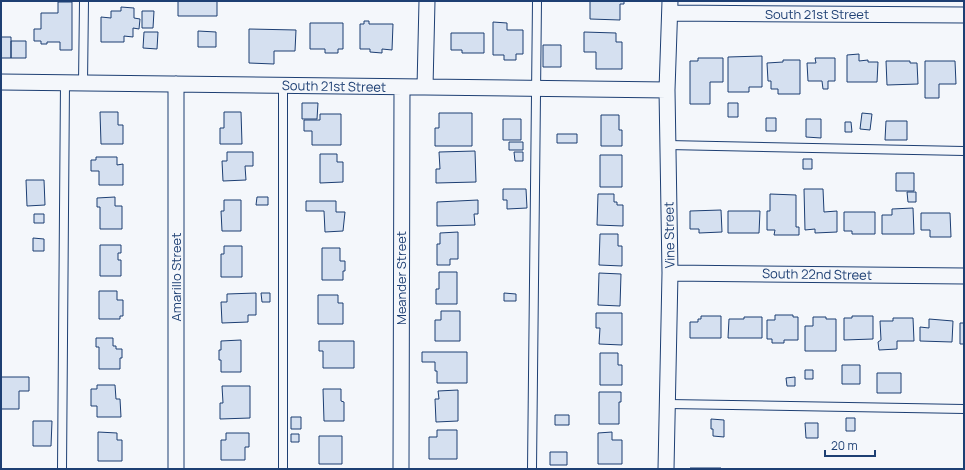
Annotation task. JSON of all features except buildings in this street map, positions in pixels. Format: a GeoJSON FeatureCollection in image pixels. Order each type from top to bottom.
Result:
{"type":"FeatureCollection","features":[{"type":"Feature","properties":{"kind":"street"},"geometry":{"type":"LineString","coordinates":[[425,87],[427,1]]}},
{"type":"Feature","properties":{"kind":"street","name":"South 21st Street"},"geometry":{"type":"LineString","coordinates":[[670,7],[964,16]]}},
{"type":"Feature","properties":{"kind":"street","name":"Vine Street"},"geometry":{"type":"LineString","coordinates":[[666,469],[670,273],[667,90],[670,7]]}},
{"type":"Feature","properties":{"kind":"street","name":"South 21st Street"},"geometry":{"type":"LineString","coordinates":[[1,82],[667,90]]}},
{"type":"Feature","properties":{"kind":"street","name":"Amarillo Street"},"geometry":{"type":"LineString","coordinates":[[176,84],[176,469]]}},
{"type":"Feature","properties":{"kind":"street","name":"Meander Street"},"geometry":{"type":"LineString","coordinates":[[401,469],[402,87]]}},
{"type":"Feature","properties":{"kind":"street","name":"South 22nd Street"},"geometry":{"type":"LineString","coordinates":[[670,273],[964,276]]}},
{"type":"Feature","properties":{"kind":"lane"},"geometry":{"type":"LineString","coordinates":[[83,83],[84,1]]}},
{"type":"Feature","properties":{"kind":"lane"},"geometry":{"type":"LineString","coordinates":[[532,469],[537,1]]}},
{"type":"Feature","properties":{"kind":"lane"},"geometry":{"type":"LineString","coordinates":[[62,469],[65,83]]}},
{"type":"Feature","properties":{"kind":"lane"},"geometry":{"type":"LineString","coordinates":[[283,86],[283,469]]}},
{"type":"Feature","properties":{"kind":"lane"},"geometry":{"type":"LineString","coordinates":[[668,145],[964,151]]}},
{"type":"Feature","properties":{"kind":"lane"},"geometry":{"type":"LineString","coordinates":[[668,404],[964,409]]}}]}
